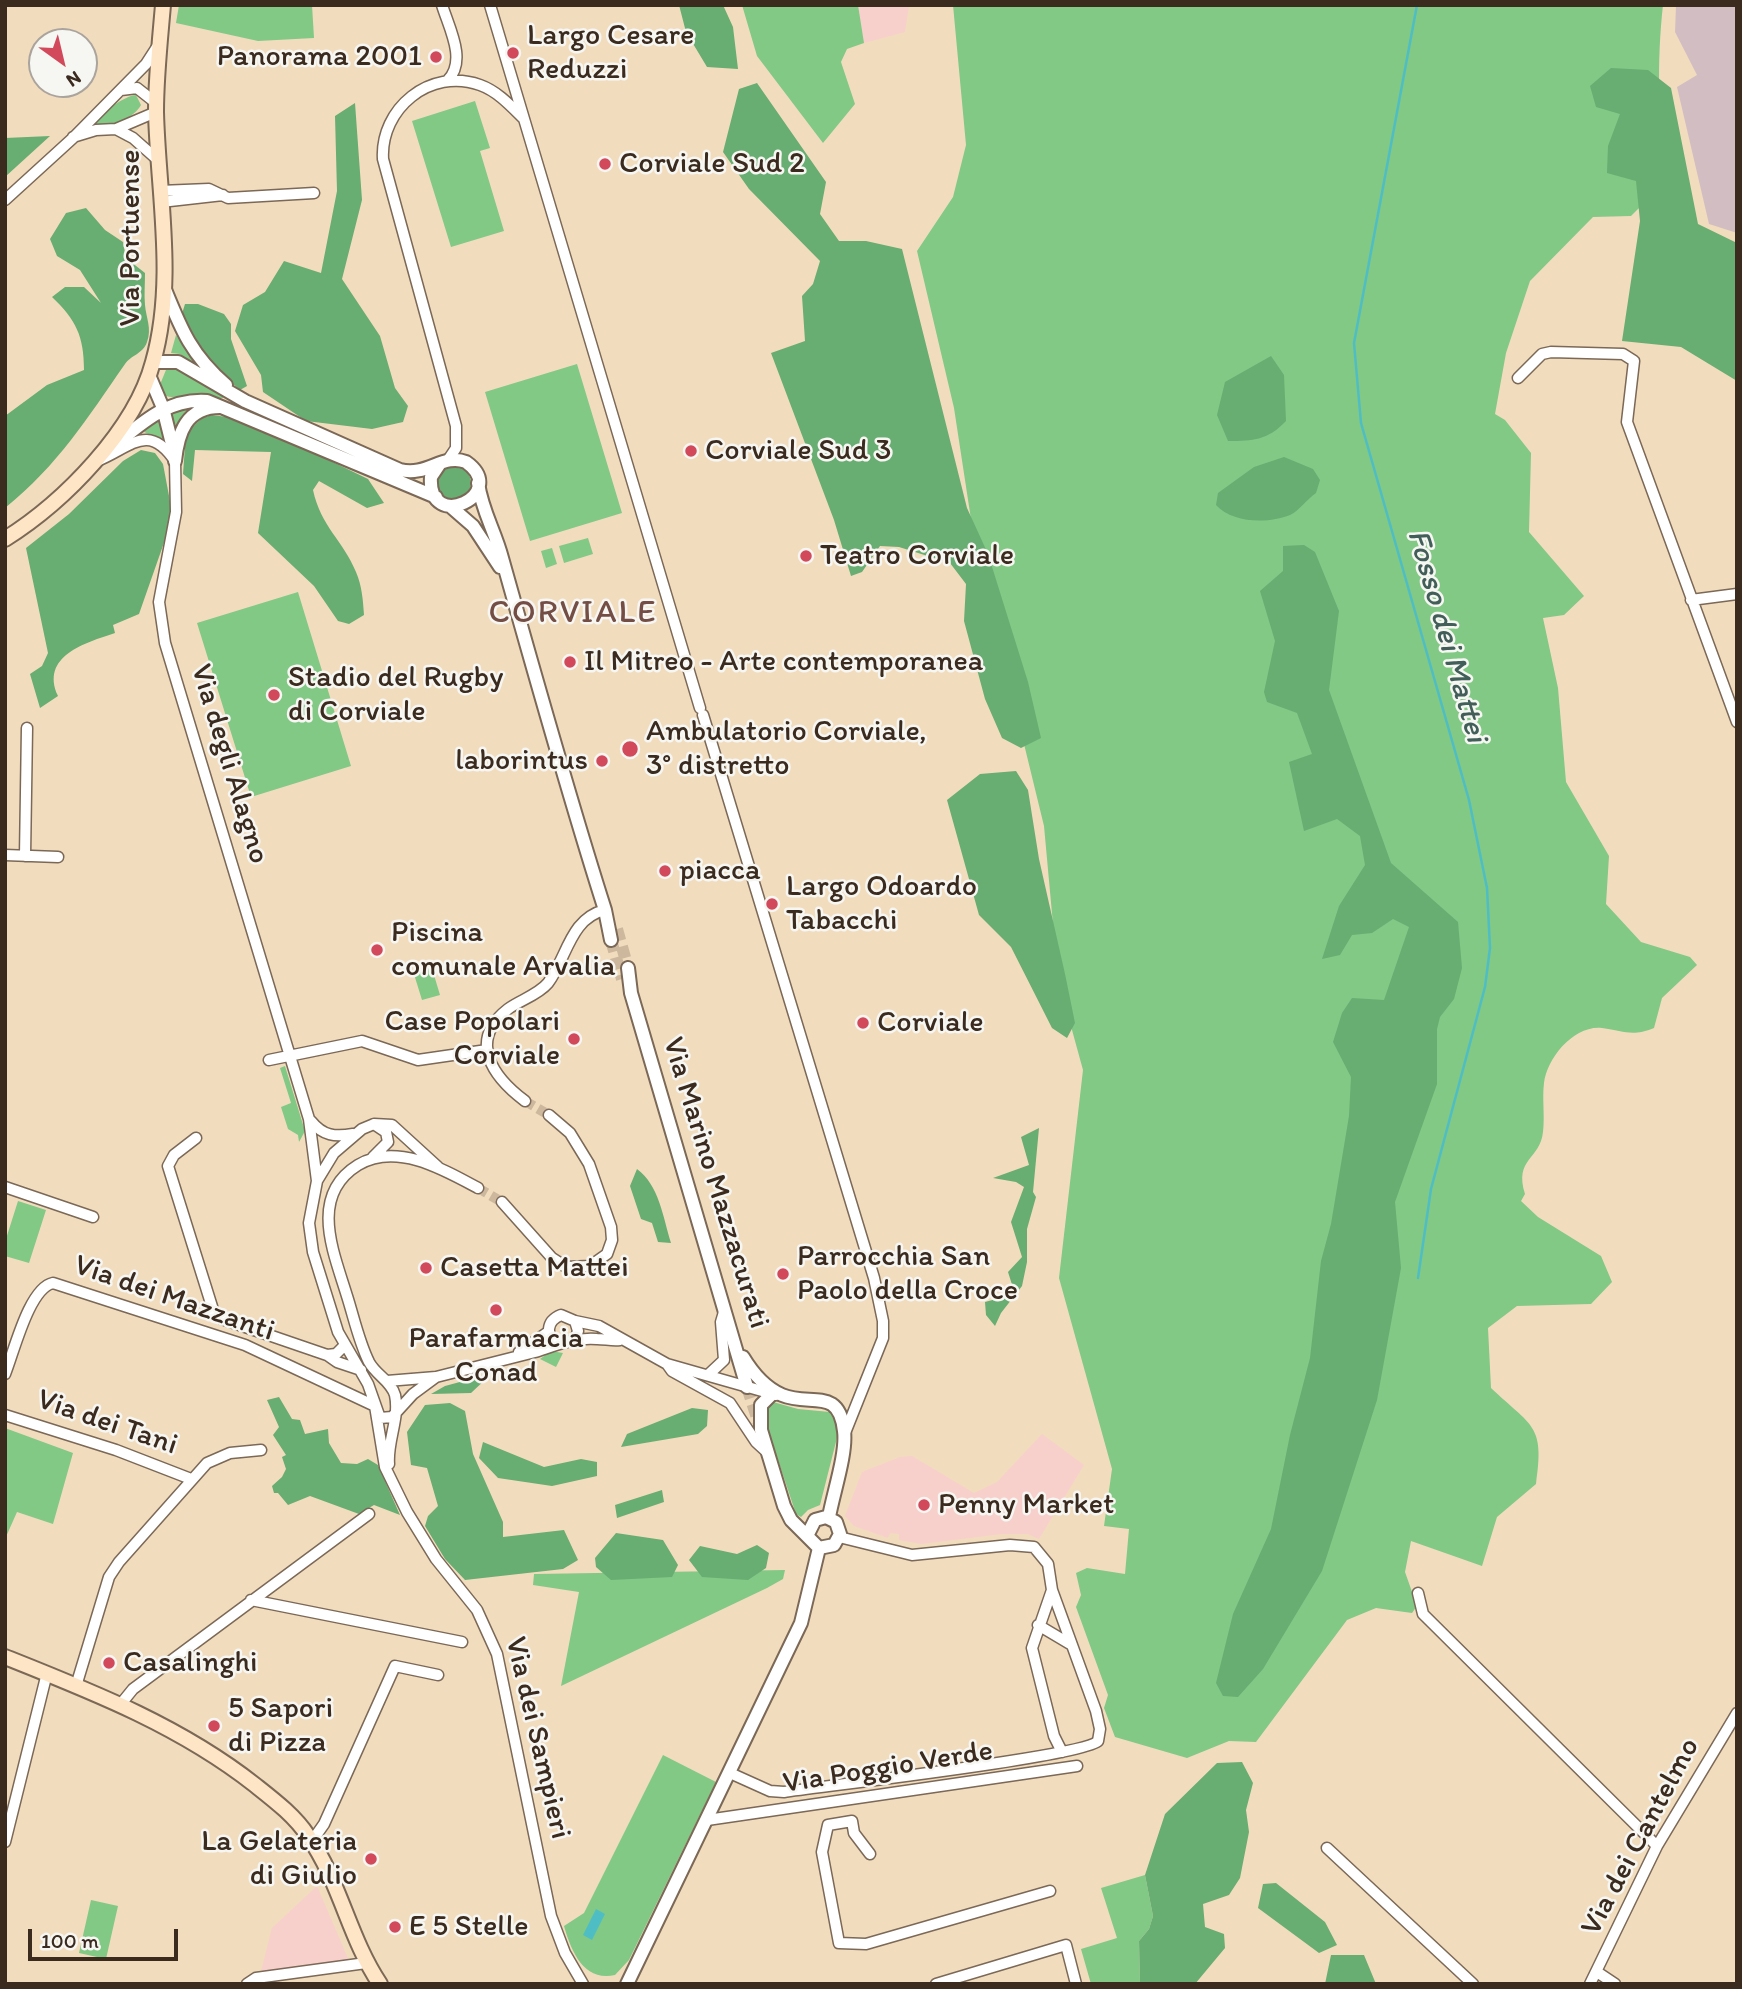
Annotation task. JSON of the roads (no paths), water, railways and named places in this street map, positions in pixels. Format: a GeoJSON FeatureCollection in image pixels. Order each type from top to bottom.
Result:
{"type":"FeatureCollection","features":[{"type":"Feature","properties":{"kind":"main road","name":"Via Portuense"},"geometry":{"type":"LineString","coordinates":[[5,539],[39,515],[93,462],[125,422],[151,368],[164,286],[157,107],[163,5]]}},
{"type":"Feature","properties":{"kind":"main road"},"geometry":{"type":"LineString","coordinates":[[5,1657],[172,1729],[222,1760],[284,1809],[312,1841],[366,1963],[380,1984]]}},
{"type":"Feature","properties":{"kind":"street"},"geometry":{"type":"LineString","coordinates":[[436,498],[431,477],[456,448],[456,425],[383,159],[382,141],[387,126],[403,104],[423,89],[448,80],[455,72],[457,58],[442,5]]}},
{"type":"Feature","properties":{"kind":"street"},"geometry":{"type":"LineString","coordinates":[[490,5],[751,880],[874,1278],[884,1333],[845,1433],[829,1517]]}},
{"type":"Feature","properties":{"kind":"street"},"geometry":{"type":"LineString","coordinates":[[5,200],[73,138],[150,59],[160,43]]}},
{"type":"Feature","properties":{"kind":"street"},"geometry":{"type":"LineString","coordinates":[[448,80],[483,86],[523,118]]}},
{"type":"Feature","properties":{"kind":"street"},"geometry":{"type":"LineString","coordinates":[[73,138],[96,130],[116,129],[157,107],[136,88],[116,92]]}},
{"type":"Feature","properties":{"kind":"street"},"geometry":{"type":"LineString","coordinates":[[116,129],[133,138],[159,161]]}},
{"type":"Feature","properties":{"kind":"street"},"geometry":{"type":"LineString","coordinates":[[161,196],[209,189],[228,198],[314,194]]}},
{"type":"Feature","properties":{"kind":"street"},"geometry":{"type":"LineString","coordinates":[[164,286],[179,326],[197,358],[245,401]]}},
{"type":"Feature","properties":{"kind":"street"},"geometry":{"type":"LineString","coordinates":[[1518,378],[1542,354],[1551,352],[1623,354],[1633,360],[1627,422],[1737,722]]}},
{"type":"Feature","properties":{"kind":"street"},"geometry":{"type":"LineString","coordinates":[[151,368],[178,362],[245,401],[400,470],[419,472],[461,460],[470,465],[478,483],[482,510],[500,551],[504,573],[614,935]]}},
{"type":"Feature","properties":{"kind":"street","name":"Via degli Alagno"},"geometry":{"type":"LineString","coordinates":[[151,368],[175,461],[176,512],[159,602],[165,643],[309,1119],[317,1181]]}},
{"type":"Feature","properties":{"kind":"street"},"geometry":{"type":"LineString","coordinates":[[93,462],[163,408],[200,401],[230,409],[450,506],[477,531],[504,573]]}},
{"type":"Feature","properties":{"kind":"street"},"geometry":{"type":"LineString","coordinates":[[175,461],[178,433],[188,419],[209,408],[230,409]]}},
{"type":"Feature","properties":{"kind":"street"},"geometry":{"type":"LineString","coordinates":[[93,462],[133,442],[145,440],[161,445],[175,461]]}},
{"type":"Feature","properties":{"kind":"street"},"geometry":{"type":"LineString","coordinates":[[450,506],[462,505],[472,499],[478,483]]}},
{"type":"Feature","properties":{"kind":"street"},"geometry":{"type":"LineString","coordinates":[[1692,600],[1737,594]]}},
{"type":"Feature","properties":{"kind":"street"},"geometry":{"type":"LineString","coordinates":[[25,856],[27,728]]}},
{"type":"Feature","properties":{"kind":"street"},"geometry":{"type":"LineString","coordinates":[[5,855],[58,857]]}},
{"type":"Feature","properties":{"kind":"street"},"geometry":{"type":"LineString","coordinates":[[525,1101],[497,1076],[486,1050],[491,1028],[499,1018],[548,982],[574,932],[588,917],[607,914]]}},
{"type":"Feature","properties":{"kind":"street","name":"Via Marino Mazzacurati"},"geometry":{"type":"LineString","coordinates":[[625,974],[747,1388]]}},
{"type":"Feature","properties":{"kind":"street"},"geometry":{"type":"LineString","coordinates":[[269,1060],[362,1041],[418,1060],[486,1050]]}},
{"type":"Feature","properties":{"kind":"street"},"geometry":{"type":"LineString","coordinates":[[502,1202],[561,1265],[584,1268],[596,1264],[607,1254],[612,1240],[611,1227],[589,1164],[570,1133],[549,1115]]}},
{"type":"Feature","properties":{"kind":"street"},"geometry":{"type":"LineString","coordinates":[[309,1119],[327,1135],[354,1134]]}},
{"type":"Feature","properties":{"kind":"street"},"geometry":{"type":"LineString","coordinates":[[370,1159],[388,1142],[386,1132],[374,1124]]}},
{"type":"Feature","properties":{"kind":"street"},"geometry":{"type":"LineString","coordinates":[[317,1181],[334,1153],[354,1134],[374,1124],[396,1127],[438,1167]]}},
{"type":"Feature","properties":{"kind":"street"},"geometry":{"type":"LineString","coordinates":[[197,1138],[174,1155],[168,1166],[216,1315],[361,1370]]}},
{"type":"Feature","properties":{"kind":"street"},"geometry":{"type":"LineString","coordinates":[[370,1159],[403,1157],[438,1167],[478,1188]]}},
{"type":"Feature","properties":{"kind":"street","name":"Via dei Sampieri"},"geometry":{"type":"LineString","coordinates":[[370,1159],[353,1169],[337,1187],[329,1204],[327,1226],[364,1351],[395,1396],[388,1457],[391,1482]]}},
{"type":"Feature","properties":{"kind":"street","name":"Via dei Sampieri"},"geometry":{"type":"LineString","coordinates":[[317,1181],[310,1209],[310,1238],[344,1346],[361,1370],[375,1406],[383,1459],[391,1482],[420,1535],[471,1601],[493,1643],[509,1705],[551,1916],[573,1970],[583,1984]]}},
{"type":"Feature","properties":{"kind":"street"},"geometry":{"type":"LineString","coordinates":[[5,1187],[93,1217]]}},
{"type":"Feature","properties":{"kind":"street","name":"Via dei Mazzanti"},"geometry":{"type":"LineString","coordinates":[[5,1374],[34,1296],[44,1286],[55,1283],[245,1345],[375,1406],[382,1419],[395,1414]]}},
{"type":"Feature","properties":{"kind":"street"},"geometry":{"type":"LineString","coordinates":[[708,1375],[724,1360],[721,1322],[725,1308]]}},
{"type":"Feature","properties":{"kind":"street"},"geometry":{"type":"LineString","coordinates":[[513,1356],[548,1332],[551,1322],[557,1317],[568,1316],[575,1321],[599,1326],[616,1334],[620,1340]]}},
{"type":"Feature","properties":{"kind":"street"},"geometry":{"type":"LineString","coordinates":[[575,1321],[578,1331],[575,1340]]}},
{"type":"Feature","properties":{"kind":"street"},"geometry":{"type":"LineString","coordinates":[[548,1332],[558,1344]]}},
{"type":"Feature","properties":{"kind":"street"},"geometry":{"type":"LineString","coordinates":[[734,1338],[754,1373],[777,1395]]}},
{"type":"Feature","properties":{"kind":"street"},"geometry":{"type":"LineString","coordinates":[[387,1381],[436,1377],[558,1344],[566,1345],[575,1340],[620,1340],[667,1364],[747,1388],[834,1404],[840,1413],[845,1433]]}},
{"type":"Feature","properties":{"kind":"street"},"geometry":{"type":"LineString","coordinates":[[327,1355],[336,1353],[344,1346]]}},
{"type":"Feature","properties":{"kind":"street"},"geometry":{"type":"LineString","coordinates":[[667,1364],[673,1371],[730,1403],[756,1442],[768,1452]]}},
{"type":"Feature","properties":{"kind":"street"},"geometry":{"type":"LineString","coordinates":[[395,1414],[414,1394],[436,1377]]}},
{"type":"Feature","properties":{"kind":"street"},"geometry":{"type":"LineString","coordinates":[[777,1395],[761,1405],[761,1430],[789,1517],[819,1548],[831,1546],[839,1537],[838,1525],[829,1517]]}},
{"type":"Feature","properties":{"kind":"street","name":"Via dei Tani"},"geometry":{"type":"LineString","coordinates":[[5,1415],[116,1450],[191,1479]]}},
{"type":"Feature","properties":{"kind":"street"},"geometry":{"type":"LineString","coordinates":[[76,1686],[113,1569],[191,1479],[218,1457],[261,1450]]}},
{"type":"Feature","properties":{"kind":"street"},"geometry":{"type":"LineString","coordinates":[[120,1705],[133,1689],[369,1514]]}},
{"type":"Feature","properties":{"kind":"street"},"geometry":{"type":"LineString","coordinates":[[808,1534],[815,1520],[829,1517]]}},
{"type":"Feature","properties":{"kind":"street"},"geometry":{"type":"LineString","coordinates":[[730,1773],[771,1791],[784,1792],[1062,1752],[1093,1746],[1100,1733],[1096,1711],[1052,1590],[1045,1558],[1028,1545],[912,1555],[839,1537]]}},
{"type":"Feature","properties":{"kind":"street","name":"Via Poggio Verde"},"geometry":{"type":"LineString","coordinates":[[627,1984],[801,1623],[819,1548]]}},
{"type":"Feature","properties":{"kind":"street"},"geometry":{"type":"LineString","coordinates":[[1052,1590],[1038,1625],[1032,1653],[1054,1735],[1062,1752]]}},
{"type":"Feature","properties":{"kind":"street"},"geometry":{"type":"LineString","coordinates":[[1418,1593],[1423,1614],[1657,1846]]}},
{"type":"Feature","properties":{"kind":"street"},"geometry":{"type":"LineString","coordinates":[[251,1600],[462,1642]]}},
{"type":"Feature","properties":{"kind":"street"},"geometry":{"type":"LineString","coordinates":[[1038,1625],[1070,1644]]}},
{"type":"Feature","properties":{"kind":"street"},"geometry":{"type":"LineString","coordinates":[[312,1841],[324,1824],[395,1666],[438,1675]]}},
{"type":"Feature","properties":{"kind":"street"},"geometry":{"type":"LineString","coordinates":[[5,1842],[47,1674]]}},
{"type":"Feature","properties":{"kind":"street","name":"Via dei Cantelmo"},"geometry":{"type":"LineString","coordinates":[[1590,1984],[1657,1846],[1737,1713]]}},
{"type":"Feature","properties":{"kind":"street","name":"Via Poggio Verde"},"geometry":{"type":"LineString","coordinates":[[707,1820],[1077,1766]]}},
{"type":"Feature","properties":{"kind":"street"},"geometry":{"type":"LineString","coordinates":[[817,1805],[828,1825],[822,1852],[839,1943],[866,1944],[1050,1891]]}},
{"type":"Feature","properties":{"kind":"street"},"geometry":{"type":"LineString","coordinates":[[828,1825],[852,1821],[854,1833],[870,1854]]}},
{"type":"Feature","properties":{"kind":"street"},"geometry":{"type":"LineString","coordinates":[[1327,1848],[1473,1984]]}},
{"type":"Feature","properties":{"kind":"street"},"geometry":{"type":"LineString","coordinates":[[936,1984],[959,1980],[1066,1945],[1076,1984]]}},
{"type":"Feature","properties":{"kind":"street"},"geometry":{"type":"LineString","coordinates":[[247,1984],[256,1978],[366,1963]]}},
{"type":"Feature","properties":{"kind":"street"},"geometry":{"type":"LineString","coordinates":[[573,1970],[575,1984]]}},
{"type":"Feature","properties":{"kind":"street","name":"Via Poggio Verde"},"geometry":{"type":"LineString","coordinates":[[614,1984],[633,1970]]}},
{"type":"Feature","properties":{"kind":"street"},"geometry":{"type":"LineString","coordinates":[[1597,1972],[1615,1984]]}},
{"type":"Feature","properties":{"kind":"water"},"geometry":{"type":"Polygon","coordinates":[[[596,1909],[605,1914],[592,1940],[583,1935],[596,1909]]]}},
{"type":"Feature","properties":{"kind":"waterway","name":"Fosso dei Mattei"},"geometry":{"type":"LineString","coordinates":[[1417,5],[1354,343],[1361,423],[1469,800],[1487,888],[1490,948],[1485,987],[1431,1189],[1418,1278]]}},
{"type":"Feature","properties":{"kind":"tunnel"},"geometry":{"type":"LineString","coordinates":[[617,929],[628,968]]}},
{"type":"Feature","properties":{"kind":"tunnel"},"geometry":{"type":"LineString","coordinates":[[611,940],[622,979]]}},
{"type":"Feature","properties":{"kind":"tunnel"},"geometry":{"type":"LineString","coordinates":[[525,1101],[549,1115]]}},
{"type":"Feature","properties":{"kind":"tunnel"},"geometry":{"type":"LineString","coordinates":[[478,1188],[502,1202]]}},
{"type":"Feature","properties":{"kind":"tunnel"},"geometry":{"type":"LineString","coordinates":[[747,1387],[760,1427]]}},
{"type":"Feature","properties":{"kind":"place","name":"Largo Cesare Reduzzi"},"geometry":{"type":"Point","coordinates":[513,53]}},
{"type":"Feature","properties":{"kind":"place","name":"Panorama 2001"},"geometry":{"type":"Point","coordinates":[436,57]}},
{"type":"Feature","properties":{"kind":"place","name":"Corviale Sud 2"},"geometry":{"type":"Point","coordinates":[605,164]}},
{"type":"Feature","properties":{"kind":"place","name":"Corviale Sud 3"},"geometry":{"type":"Point","coordinates":[691,451]}},
{"type":"Feature","properties":{"kind":"place","name":"Teatro Corviale"},"geometry":{"type":"Point","coordinates":[806,556]}},
{"type":"Feature","properties":{"kind":"place","name":"Il Mitreo - Arte contemporanea"},"geometry":{"type":"Point","coordinates":[570,662]}},
{"type":"Feature","properties":{"kind":"place","name":"Stadio del Rugby di Corviale"},"geometry":{"type":"Point","coordinates":[274,695]}},
{"type":"Feature","properties":{"kind":"place","name":"Ambulatorio Corviale, 3° distretto"},"geometry":{"type":"Point","coordinates":[630,749]}},
{"type":"Feature","properties":{"kind":"place","name":"laborintus"},"geometry":{"type":"Point","coordinates":[602,761]}},
{"type":"Feature","properties":{"kind":"place","name":"piacca"},"geometry":{"type":"Point","coordinates":[665,871]}},
{"type":"Feature","properties":{"kind":"place","name":"Largo Odoardo Tabacchi"},"geometry":{"type":"Point","coordinates":[772,904]}},
{"type":"Feature","properties":{"kind":"place","name":"Piscina comunale Arvalia"},"geometry":{"type":"Point","coordinates":[377,950]}},
{"type":"Feature","properties":{"kind":"place","name":"Corviale"},"geometry":{"type":"Point","coordinates":[863,1023]}},
{"type":"Feature","properties":{"kind":"place","name":"Case Popolari Corviale"},"geometry":{"type":"Point","coordinates":[574,1039]}},
{"type":"Feature","properties":{"kind":"place","name":"Casetta Mattei"},"geometry":{"type":"Point","coordinates":[426,1268]}},
{"type":"Feature","properties":{"kind":"place","name":"Parrocchia San Paolo della Croce"},"geometry":{"type":"Point","coordinates":[783,1274]}},
{"type":"Feature","properties":{"kind":"place","name":"Parafarmacia Conad"},"geometry":{"type":"Point","coordinates":[496,1310]}},
{"type":"Feature","properties":{"kind":"place","name":"Penny Market"},"geometry":{"type":"Point","coordinates":[924,1505]}},
{"type":"Feature","properties":{"kind":"place","name":"Casalinghi"},"geometry":{"type":"Point","coordinates":[109,1663]}},
{"type":"Feature","properties":{"kind":"place","name":"5 Sapori di Pizza"},"geometry":{"type":"Point","coordinates":[214,1726]}},
{"type":"Feature","properties":{"kind":"place","name":"La Gelateria di Giulio"},"geometry":{"type":"Point","coordinates":[371,1859]}},
{"type":"Feature","properties":{"kind":"place","name":"E 5 Stelle"},"geometry":{"type":"Point","coordinates":[395,1927]}},
{"type":"Feature","properties":{"kind":"district","name":"CORVIALE"},"geometry":{"type":"Point","coordinates":[573,614]}}]}
